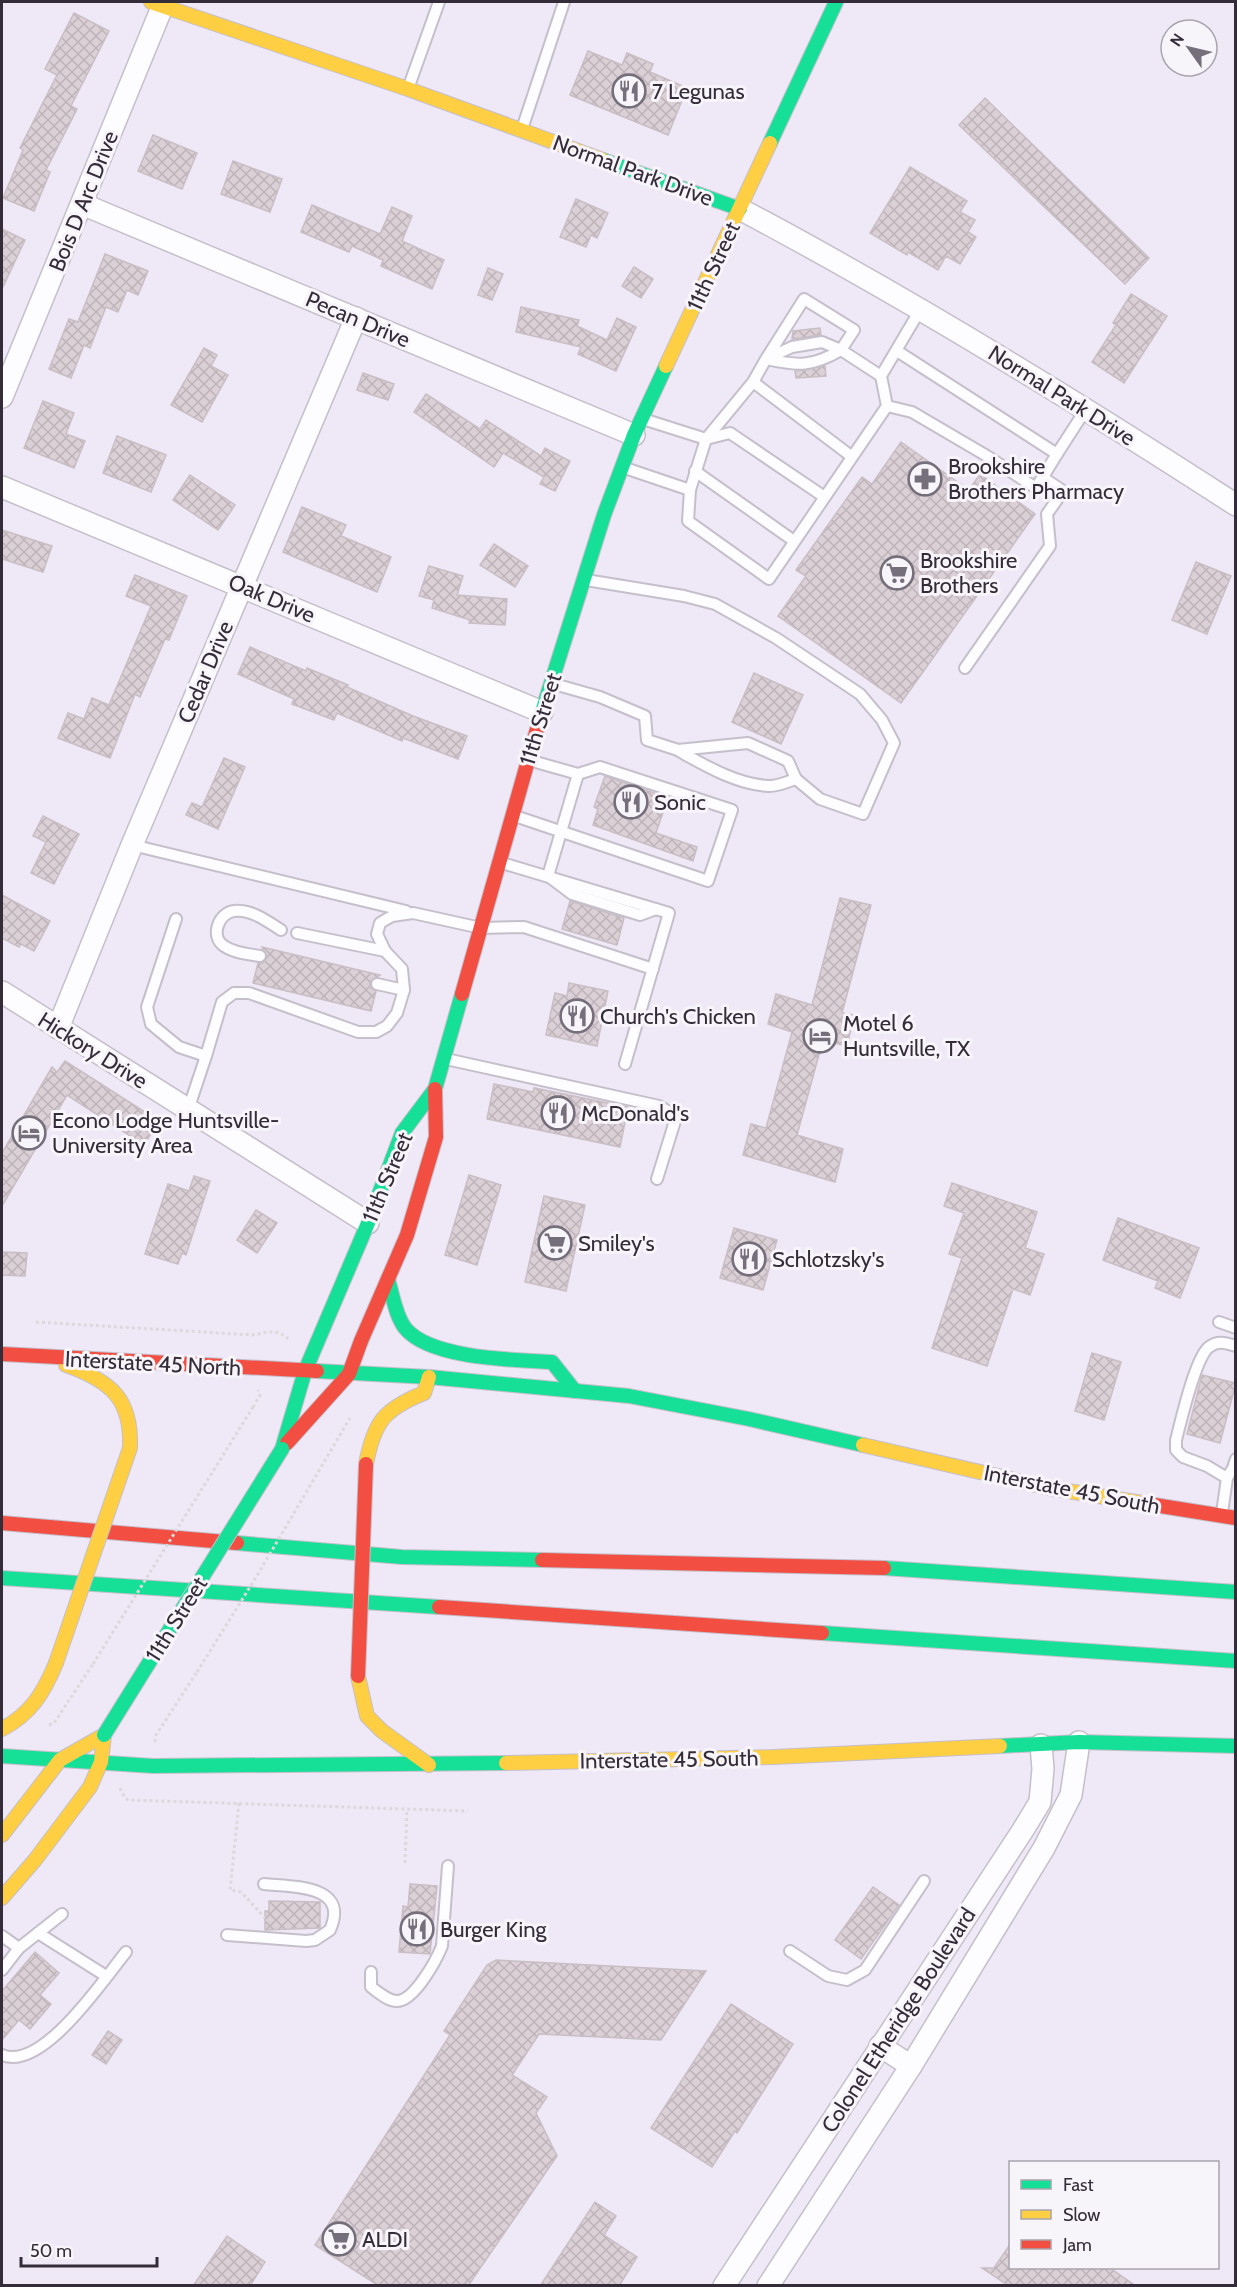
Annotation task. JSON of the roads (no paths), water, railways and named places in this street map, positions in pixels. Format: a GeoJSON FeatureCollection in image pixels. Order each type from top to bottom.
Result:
{"type":"FeatureCollection","features":[{"type":"Feature","properties":{"kind":"main road","name":"11th Street"},"geometry":{"type":"LineString","coordinates":[[2,1898],[35,1860],[90,1787],[101,1762],[104,1735],[282,1449],[349,1374],[407,1235],[436,1137],[435,1089],[542,711],[604,515],[638,427],[836,2]]}},
{"type":"Feature","properties":{"kind":"main road","name":"Normal Park Drive"},"geometry":{"type":"LineString","coordinates":[[159,3],[522,129],[740,209]]}},
{"type":"Feature","properties":{"kind":"main road","name":"11th Street"},"geometry":{"type":"LineString","coordinates":[[282,1449],[305,1371],[368,1223],[402,1133],[435,1089]]}},
{"type":"Feature","properties":{"kind":"main road"},"geometry":{"type":"LineString","coordinates":[[421,1132],[435,1089]]}},
{"type":"Feature","properties":{"kind":"main road"},"geometry":{"type":"LineString","coordinates":[[409,1179],[421,1187]]}},
{"type":"Feature","properties":{"kind":"main road"},"geometry":{"type":"LineString","coordinates":[[388,1280],[404,1327],[411,1335],[437,1348],[496,1358],[552,1362],[575,1391]]}},
{"type":"Feature","properties":{"kind":"main road","name":"Interstate 45 North"},"geometry":{"type":"LineString","coordinates":[[2,1354],[305,1371]]}},
{"type":"Feature","properties":{"kind":"main road"},"geometry":{"type":"LineString","coordinates":[[2,1729],[16,1723],[33,1707],[44,1691],[56,1663],[130,1448],[130,1421],[122,1401],[106,1384],[85,1371],[46,1358]]}},
{"type":"Feature","properties":{"kind":"main road","name":"Interstate 45 South"},"geometry":{"type":"LineString","coordinates":[[305,1371],[429,1377],[629,1396],[749,1419],[1049,1488],[1229,1517]]}},
{"type":"Feature","properties":{"kind":"main road"},"geometry":{"type":"LineString","coordinates":[[429,1377],[424,1393],[398,1403],[381,1418],[370,1438],[366,1464],[358,1676],[367,1716],[382,1731],[429,1765]]}},
{"type":"Feature","properties":{"kind":"main road"},"geometry":{"type":"LineString","coordinates":[[2,1523],[402,1557],[913,1569],[1236,1592]]}},
{"type":"Feature","properties":{"kind":"main road"},"geometry":{"type":"LineString","coordinates":[[971,1572],[1083,1571],[1177,1574]]}},
{"type":"Feature","properties":{"kind":"main road"},"geometry":{"type":"LineString","coordinates":[[2,1578],[1236,1662]]}},
{"type":"Feature","properties":{"kind":"main road"},"geometry":{"type":"LineString","coordinates":[[2,1834],[60,1760],[104,1735]]}},
{"type":"Feature","properties":{"kind":"main road","name":"Interstate 45 South"},"geometry":{"type":"LineString","coordinates":[[101,1762],[153,1766],[429,1765],[774,1757],[1079,1742],[1236,1746]]}},
{"type":"Feature","properties":{"kind":"main road"},"geometry":{"type":"LineString","coordinates":[[2,1756],[101,1762]]}},
{"type":"Feature","properties":{"kind":"street","name":"Bois D Arc Drive"},"geometry":{"type":"LineString","coordinates":[[2,397],[82,204],[159,3]]}},
{"type":"Feature","properties":{"kind":"street","name":"Pecan Drive"},"geometry":{"type":"LineString","coordinates":[[82,204],[356,318],[638,427]]}},
{"type":"Feature","properties":{"kind":"street","name":"Normal Park Drive"},"geometry":{"type":"LineString","coordinates":[[740,209],[826,254],[1086,409],[1236,506]]}},
{"type":"Feature","properties":{"kind":"street","name":"Cedar Drive"},"geometry":{"type":"LineString","coordinates":[[58,1028],[132,845],[356,318]]}},
{"type":"Feature","properties":{"kind":"street","name":"Oak Drive"},"geometry":{"type":"LineString","coordinates":[[2,487],[542,711]]}},
{"type":"Feature","properties":{"kind":"street","name":"Hickory Drive"},"geometry":{"type":"LineString","coordinates":[[2,993],[368,1223]]}},
{"type":"Feature","properties":{"kind":"street","name":"Colonel Etheridge Boulevard"},"geometry":{"type":"LineString","coordinates":[[768,2286],[911,2066],[1044,1848],[1071,1795],[1079,1742]]}},
{"type":"Feature","properties":{"kind":"street","name":"Colonel Etheridge Boulevard"},"geometry":{"type":"LineString","coordinates":[[724,2286],[1040,1802],[1043,1769],[1041,1744]]}},
{"type":"Feature","properties":{"kind":"street"},"geometry":{"type":"LineString","coordinates":[[880,2046],[911,2066]]}},
{"type":"Feature","properties":{"kind":"lane"},"geometry":{"type":"LineString","coordinates":[[408,89],[439,2]]}},
{"type":"Feature","properties":{"kind":"lane"},"geometry":{"type":"LineString","coordinates":[[522,129],[564,2]]}},
{"type":"Feature","properties":{"kind":"lane"},"geometry":{"type":"LineString","coordinates":[[766,359],[795,365],[824,360],[841,350],[854,330],[804,299],[766,359],[753,382],[706,439],[695,471],[690,490],[688,521],[769,579],[823,496],[887,406],[881,376],[920,310]]}},
{"type":"Feature","properties":{"kind":"lane"},"geometry":{"type":"LineString","coordinates":[[766,359],[792,346],[822,342],[841,350],[881,376]]}},
{"type":"Feature","properties":{"kind":"lane"},"geometry":{"type":"LineString","coordinates":[[897,351],[1057,454]]}},
{"type":"Feature","properties":{"kind":"lane"},"geometry":{"type":"LineString","coordinates":[[753,382],[851,456]]}},
{"type":"Feature","properties":{"kind":"lane"},"geometry":{"type":"LineString","coordinates":[[887,406],[912,412],[1036,488],[1086,409]]}},
{"type":"Feature","properties":{"kind":"lane"},"geometry":{"type":"LineString","coordinates":[[638,427],[706,439],[730,433],[823,496]]}},
{"type":"Feature","properties":{"kind":"lane"},"geometry":{"type":"LineString","coordinates":[[622,467],[690,490]]}},
{"type":"Feature","properties":{"kind":"lane"},"geometry":{"type":"LineString","coordinates":[[695,471],[794,541]]}},
{"type":"Feature","properties":{"kind":"lane"},"geometry":{"type":"LineString","coordinates":[[965,668],[1050,546],[1047,514],[1063,491],[1042,477]]}},
{"type":"Feature","properties":{"kind":"lane"},"geometry":{"type":"LineString","coordinates":[[583,580],[684,596],[715,604],[776,638],[860,694],[882,720],[894,743],[863,814],[820,799],[796,779],[788,761],[748,743],[678,750]]}},
{"type":"Feature","properties":{"kind":"lane"},"geometry":{"type":"LineString","coordinates":[[551,683],[600,697],[645,716],[647,740],[678,750],[717,772],[770,787],[796,779]]}},
{"type":"Feature","properties":{"kind":"lane"},"geometry":{"type":"LineString","coordinates":[[512,815],[708,881],[732,810],[600,767],[578,774],[528,759]]}},
{"type":"Feature","properties":{"kind":"lane"},"geometry":{"type":"LineString","coordinates":[[548,876],[578,774]]}},
{"type":"Feature","properties":{"kind":"lane"},"geometry":{"type":"LineString","coordinates":[[132,845],[481,928],[524,927],[653,969]]}},
{"type":"Feature","properties":{"kind":"lane"},"geometry":{"type":"LineString","coordinates":[[499,862],[669,913],[626,1064]]}},
{"type":"Feature","properties":{"kind":"lane"},"geometry":{"type":"LineString","coordinates":[[260,957],[233,951],[222,945],[217,938],[220,920],[226,914],[236,911],[253,914],[281,930]]}},
{"type":"Feature","properties":{"kind":"lane"},"geometry":{"type":"LineString","coordinates":[[188,1110],[222,1002],[234,993],[249,993],[358,1032],[376,1032],[387,1026],[397,1012],[404,990],[402,969],[385,951],[377,934],[380,923],[392,916],[413,913]]}},
{"type":"Feature","properties":{"kind":"lane"},"geometry":{"type":"LineString","coordinates":[[176,919],[147,1007],[151,1024],[179,1047],[206,1056]]}},
{"type":"Feature","properties":{"kind":"lane"},"geometry":{"type":"LineString","coordinates":[[297,933],[385,951]]}},
{"type":"Feature","properties":{"kind":"lane"},"geometry":{"type":"LineString","coordinates":[[378,984],[404,990]]}},
{"type":"Feature","properties":{"kind":"lane"},"geometry":{"type":"LineString","coordinates":[[444,1058],[659,1106],[671,1113],[675,1121],[657,1179]]}},
{"type":"Feature","properties":{"kind":"lane"},"geometry":{"type":"LineString","coordinates":[[1219,1322],[1236,1328]]}},
{"type":"Feature","properties":{"kind":"lane"},"geometry":{"type":"LineString","coordinates":[[1227,1478],[1208,1466],[1183,1457],[1176,1450],[1176,1440],[1203,1353],[1215,1343],[1223,1342],[1236,1346]]}},
{"type":"Feature","properties":{"kind":"lane"},"geometry":{"type":"LineString","coordinates":[[1229,1517],[1227,1478],[1236,1459]]}},
{"type":"Feature","properties":{"kind":"lane"},"geometry":{"type":"LineString","coordinates":[[371,1972],[371,1987],[385,1997],[396,2001],[405,1999],[416,1990],[437,1958],[441,1946],[448,1866]]}},
{"type":"Feature","properties":{"kind":"lane"},"geometry":{"type":"LineString","coordinates":[[790,1951],[828,1976],[847,1980],[865,1970],[924,1881]]}},
{"type":"Feature","properties":{"kind":"lane"},"geometry":{"type":"LineString","coordinates":[[227,1935],[306,1941],[315,1940],[330,1930],[333,1922],[332,1904],[320,1891],[264,1884]]}},
{"type":"Feature","properties":{"kind":"lane"},"geometry":{"type":"LineString","coordinates":[[2,1970],[19,1948],[62,1914]]}},
{"type":"Feature","properties":{"kind":"lane"},"geometry":{"type":"LineString","coordinates":[[38,1933],[106,1976]]}},
{"type":"Feature","properties":{"kind":"lane"},"geometry":{"type":"LineString","coordinates":[[2,1936],[19,1948]]}},
{"type":"Feature","properties":{"kind":"lane"},"geometry":{"type":"LineString","coordinates":[[2,2055],[13,2058],[36,2051],[66,2025],[126,1952]]}},
{"type":"Feature","properties":{"kind":"place","name":"7 Legunas"},"geometry":{"type":"Point","coordinates":[629,91]}},
{"type":"Feature","properties":{"kind":"place","name":"Brookshire Brothers Pharmacy"},"geometry":{"type":"Point","coordinates":[925,479]}},
{"type":"Feature","properties":{"kind":"place","name":"Brookshire Brothers"},"geometry":{"type":"Point","coordinates":[897,573]}},
{"type":"Feature","properties":{"kind":"place","name":"Sonic"},"geometry":{"type":"Point","coordinates":[631,802]}},
{"type":"Feature","properties":{"kind":"place","name":"Church's Chicken"},"geometry":{"type":"Point","coordinates":[577,1016]}},
{"type":"Feature","properties":{"kind":"place","name":"Motel 6 Huntsville, TX"},"geometry":{"type":"Point","coordinates":[820,1036]}},
{"type":"Feature","properties":{"kind":"place","name":"McDonald's"},"geometry":{"type":"Point","coordinates":[558,1113]}},
{"type":"Feature","properties":{"kind":"place","name":"Econo Lodge Huntsville- University Area"},"geometry":{"type":"Point","coordinates":[29,1133]}},
{"type":"Feature","properties":{"kind":"place","name":"Smiley's"},"geometry":{"type":"Point","coordinates":[555,1243]}},
{"type":"Feature","properties":{"kind":"place","name":"Schlotzsky's"},"geometry":{"type":"Point","coordinates":[749,1259]}},
{"type":"Feature","properties":{"kind":"place","name":"Burger King"},"geometry":{"type":"Point","coordinates":[417,1929]}},
{"type":"Feature","properties":{"kind":"place","name":"ALDI"},"geometry":{"type":"Point","coordinates":[339,2239]}}]}
